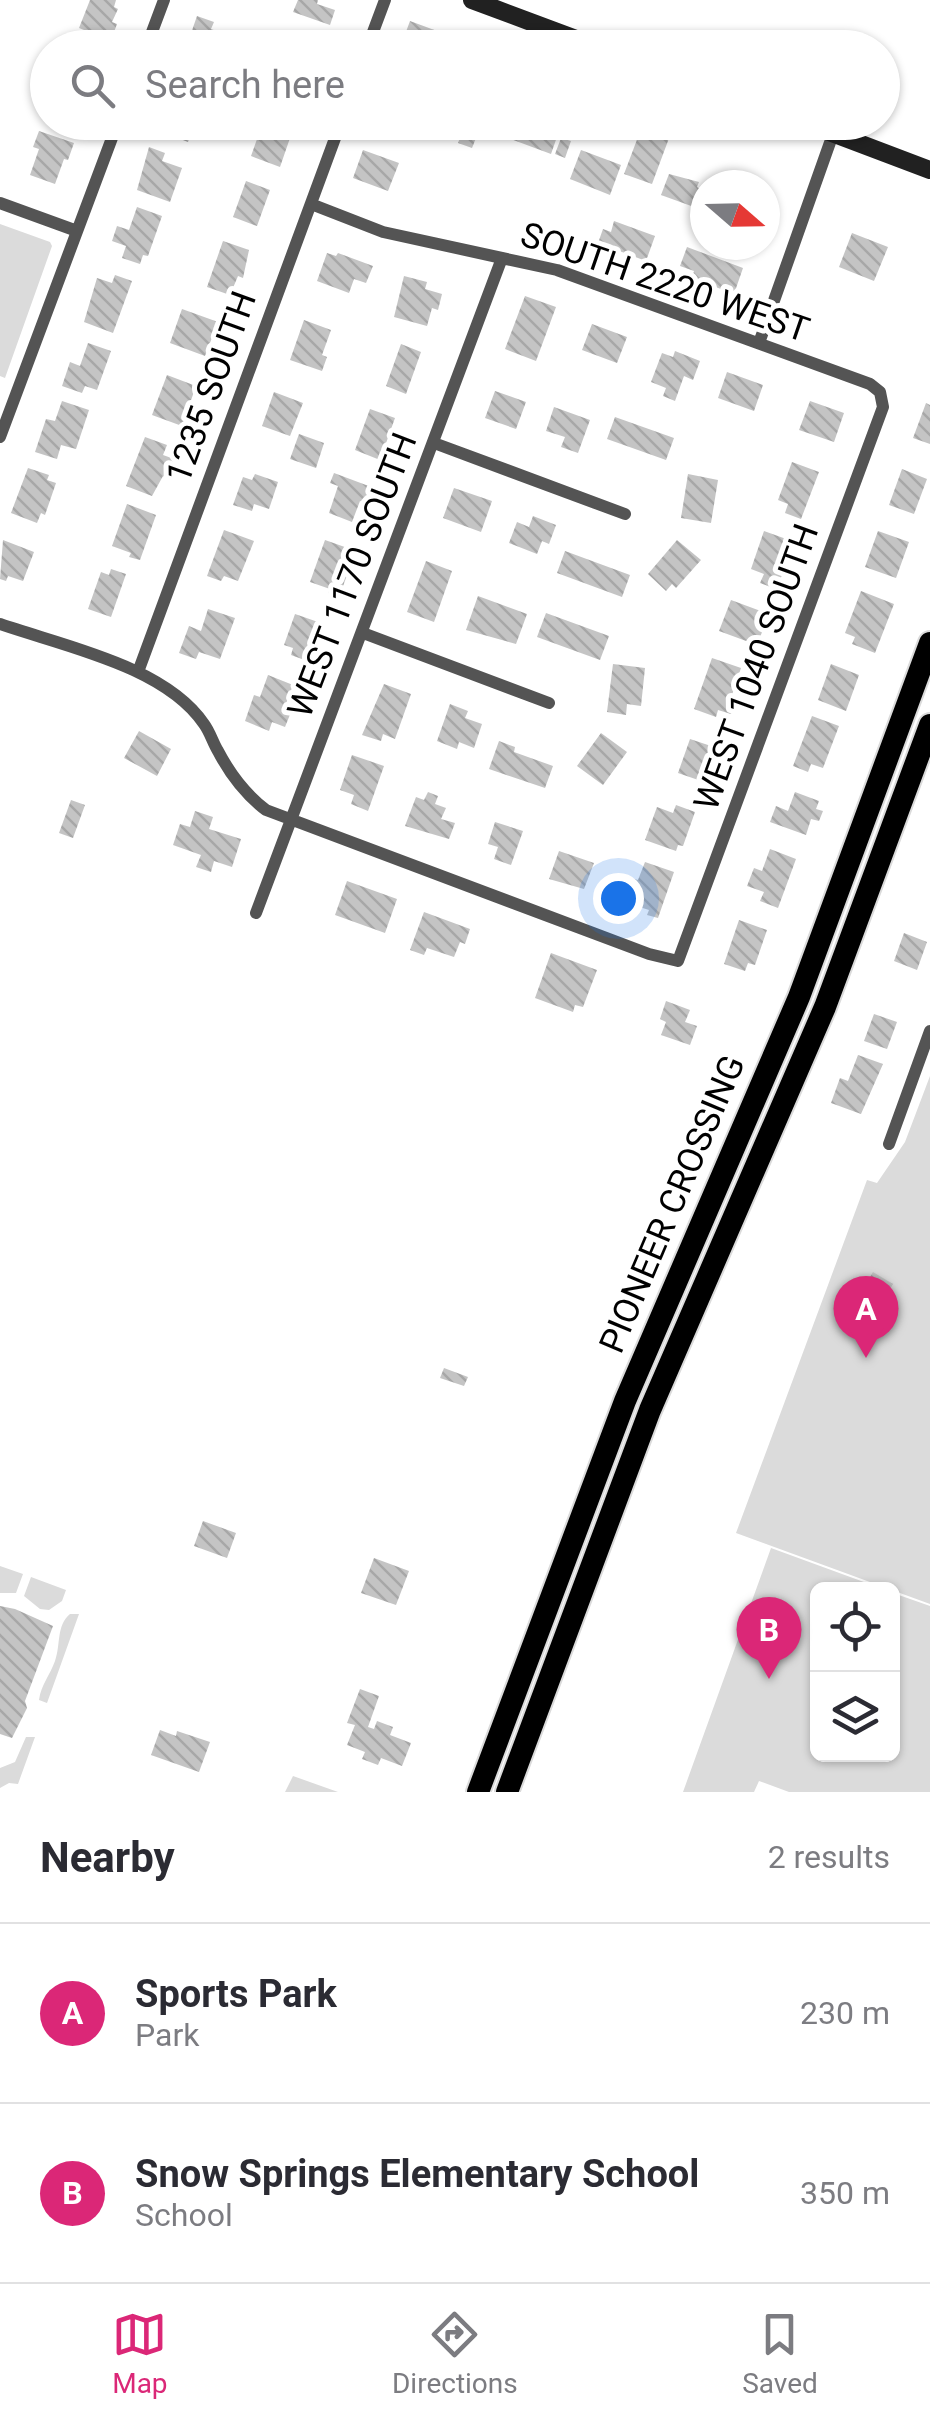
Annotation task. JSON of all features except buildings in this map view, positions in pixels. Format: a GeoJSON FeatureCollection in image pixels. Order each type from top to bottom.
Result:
{"type":"FeatureCollection","features":[{"type":"Feature","properties":{"kind":"highway","name":"PIONEER CROSSING"},"geometry":{"type":"LineString","coordinates":[[478,1792],[625,1401],[799,998],[930,643]]}},
{"type":"Feature","properties":{"kind":"highway","name":"PIONEER CROSSING"},"geometry":{"type":"LineString","coordinates":[[507,1792],[650,1410],[825,1007],[930,725]]}},
{"type":"Feature","properties":{"kind":"main road"},"geometry":{"type":"LineString","coordinates":[[472,0],[552,30]]}},
{"type":"Feature","properties":{"kind":"main road"},"geometry":{"type":"LineString","coordinates":[[849,140],[930,170]]}},
{"type":"Feature","properties":{"kind":"street"},"geometry":{"type":"LineString","coordinates":[[153,30],[164,0]]}},
{"type":"Feature","properties":{"kind":"street"},"geometry":{"type":"LineString","coordinates":[[374,30],[384,0]]}},
{"type":"Feature","properties":{"kind":"street"},"geometry":{"type":"LineString","coordinates":[[0,436],[111,140]]}},
{"type":"Feature","properties":{"kind":"street","name":"1235 SOUTH"},"geometry":{"type":"LineString","coordinates":[[138,672],[334,140]]}},
{"type":"Feature","properties":{"kind":"street"},"geometry":{"type":"LineString","coordinates":[[759,343],[831,140]]}},
{"type":"Feature","properties":{"kind":"street"},"geometry":{"type":"LineString","coordinates":[[0,203],[77,230]]}},
{"type":"Feature","properties":{"kind":"street","name":"SOUTH 2220 WEST"},"geometry":{"type":"LineString","coordinates":[[311,204],[384,232],[556,270],[870,384],[880,392]]}},
{"type":"Feature","properties":{"kind":"street","name":"WEST 1170 SOUTH"},"geometry":{"type":"LineString","coordinates":[[256,914],[502,258]]}},
{"type":"Feature","properties":{"kind":"street","name":"WEST 1040 SOUTH"},"geometry":{"type":"LineString","coordinates":[[292,820],[649,954],[678,961],[883,407],[880,392]]}},
{"type":"Feature","properties":{"kind":"street"},"geometry":{"type":"LineString","coordinates":[[434,443],[625,514]]}},
{"type":"Feature","properties":{"kind":"street"},"geometry":{"type":"LineString","coordinates":[[0,624],[138,672],[172,691],[204,723],[246,795],[266,810],[292,820]]}},
{"type":"Feature","properties":{"kind":"street"},"geometry":{"type":"LineString","coordinates":[[363,633],[549,704]]}},
{"type":"Feature","properties":{"kind":"street"},"geometry":{"type":"LineString","coordinates":[[889,1144],[930,1031]]}},
{"type":"Feature","properties":{"kind":"shaded area"},"geometry":{"type":"Polygon","coordinates":[[[0,224],[52,246],[5,378],[0,376],[0,224]]]}},
{"type":"Feature","properties":{"kind":"shaded area"},"geometry":{"type":"Polygon","coordinates":[[[930,1076],[930,1604],[900,1593],[900,1582],[870,1582],[736,1533],[867,1180],[877,1183],[905,1142],[930,1076]]]}},
{"type":"Feature","properties":{"kind":"shaded area"},"geometry":{"type":"Polygon","coordinates":[[[771,1548],[864,1582],[810,1582],[810,1762],[900,1762],[900,1595],[930,1606],[930,1792],[789,1792],[759,1781],[754,1792],[683,1792],[771,1548]]]}},
{"type":"Feature","properties":{"kind":"shaded area"},"geometry":{"type":"Polygon","coordinates":[[[0,1566],[23,1574],[16,1593],[0,1593],[0,1566]]]}},
{"type":"Feature","properties":{"kind":"shaded area"},"geometry":{"type":"Polygon","coordinates":[[[31,1577],[66,1590],[62,1601],[49,1610],[40,1609],[24,1596],[31,1577]]]}},
{"type":"Feature","properties":{"kind":"shaded area"},"geometry":{"type":"Polygon","coordinates":[[[70,1614],[79,1614],[47,1703],[39,1700],[40,1695],[55,1661],[63,1624],[70,1614]]]}},
{"type":"Feature","properties":{"kind":"shaded area"},"geometry":{"type":"Polygon","coordinates":[[[26,1737],[35,1737],[18,1784],[0,1788],[0,1768],[15,1762],[26,1737]]]}},
{"type":"Feature","properties":{"kind":"shaded area"},"geometry":{"type":"Polygon","coordinates":[[[293,1776],[338,1792],[285,1792],[293,1776]]]}},
{"type":"Feature","properties":{"kind":"place","name":"Sports Park"},"geometry":{"type":"Point","coordinates":[866,1358]}},
{"type":"Feature","properties":{"kind":"place","name":"Snow Springs Elementary School"},"geometry":{"type":"Point","coordinates":[769,1679]}}]}
